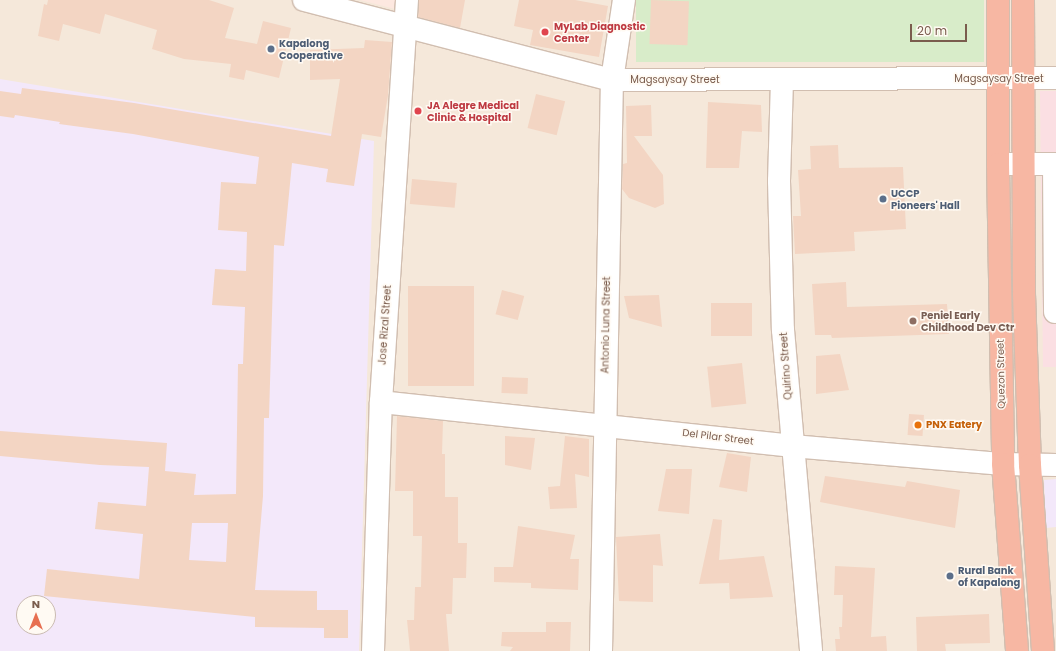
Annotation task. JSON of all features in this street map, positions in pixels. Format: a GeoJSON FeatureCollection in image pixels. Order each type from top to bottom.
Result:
{"type":"FeatureCollection","features":[{"type":"Feature","properties":{"kind":"highway","name":"Quezon Street"},"geometry":{"type":"LineString","coordinates":[[998,0],[998,164],[1003,464],[1017,651]]}},
{"type":"Feature","properties":{"kind":"highway"},"geometry":{"type":"LineString","coordinates":[[1023,0],[1024,294],[1030,465],[1043,651]]}},
{"type":"Feature","properties":{"kind":"street","name":"Magsaysay Street"},"geometry":{"type":"LineString","coordinates":[[304,0],[612,80],[1056,78]]}},
{"type":"Feature","properties":{"kind":"street","name":"Jose Rizal Street"},"geometry":{"type":"LineString","coordinates":[[373,651],[381,402],[404,26],[407,0]]}},
{"type":"Feature","properties":{"kind":"street","name":"Antonio Luna Street"},"geometry":{"type":"LineString","coordinates":[[601,651],[604,424],[612,80],[624,0]]}},
{"type":"Feature","properties":{"kind":"street","name":"Quirino Street"},"geometry":{"type":"LineString","coordinates":[[782,80],[779,181],[780,272],[792,446],[811,651]]}},
{"type":"Feature","properties":{"kind":"street"},"geometry":{"type":"LineString","coordinates":[[998,164],[1054,164],[1055,312]]}},
{"type":"Feature","properties":{"kind":"street","name":"Del Pilar Street"},"geometry":{"type":"LineString","coordinates":[[381,402],[604,424],[792,446],[1003,464],[1056,465]]}},
{"type":"Feature","properties":{"kind":"shaded area"},"geometry":{"type":"Polygon","coordinates":[[[0,0],[1056,0],[1056,651],[0,651],[0,0]]]}},
{"type":"Feature","properties":{"kind":"shaded area"},"geometry":{"type":"Polygon","coordinates":[[[360,0],[396,0],[395,9],[360,0]]]}},
{"type":"Feature","properties":{"kind":"shaded area"},"geometry":{"type":"Polygon","coordinates":[[[0,79],[374,141],[359,651],[0,651],[0,79]]]}},
{"type":"Feature","properties":{"kind":"shaded area"},"geometry":{"type":"Polygon","coordinates":[[[1040,91],[1056,91],[1056,367],[1043,367],[1040,91]]]}},
{"type":"Feature","properties":{"kind":"shaded area"},"geometry":{"type":"Polygon","coordinates":[[[1056,479],[1056,527],[1046,528],[1044,480],[1056,479]]]}},
{"type":"Feature","properties":{"kind":"green space"},"geometry":{"type":"Polygon","coordinates":[[[636,0],[984,0],[984,62],[636,62],[636,0]]]}},
{"type":"Feature","properties":{"kind":"building"},"geometry":{"type":"Polygon","coordinates":[[[48,0],[209,0],[234,8],[225,38],[257,44],[263,21],[291,28],[279,78],[246,70],[244,80],[229,77],[231,64],[184,59],[152,49],[157,30],[105,14],[100,34],[63,24],[59,41],[38,36],[44,4],[47,5],[48,0]]]}},
{"type":"Feature","properties":{"kind":"building"},"geometry":{"type":"Polygon","coordinates":[[[419,0],[465,0],[460,28],[418,17],[419,0]]]}},
{"type":"Feature","properties":{"kind":"building"},"geometry":{"type":"Polygon","coordinates":[[[519,0],[575,0],[608,6],[599,57],[530,45],[533,30],[514,26],[519,0]]]}},
{"type":"Feature","properties":{"kind":"building"},"geometry":{"type":"Polygon","coordinates":[[[651,0],[689,1],[687,45],[649,44],[651,0]]]}},
{"type":"Feature","properties":{"kind":"building"},"geometry":{"type":"Polygon","coordinates":[[[365,40],[392,42],[388,95],[381,137],[362,134],[354,186],[326,182],[328,169],[292,163],[284,246],[274,245],[269,418],[264,418],[263,496],[255,590],[317,591],[317,610],[348,610],[348,638],[324,638],[324,628],[255,627],[255,617],[56,597],[56,595],[44,595],[47,569],[139,579],[143,534],[95,529],[98,502],[146,506],[149,467],[100,465],[0,456],[0,431],[167,443],[165,471],[196,474],[194,495],[236,494],[238,364],[243,364],[245,307],[212,305],[215,269],[246,271],[247,232],[218,230],[221,182],[256,184],[259,157],[133,134],[59,124],[60,122],[15,115],[14,118],[0,116],[0,91],[21,94],[22,88],[134,103],[331,136],[340,79],[310,80],[310,50],[364,48],[365,40]],[[192,523],[189,560],[226,562],[228,523],[192,523]]]}},
{"type":"Feature","properties":{"kind":"building"},"geometry":{"type":"Polygon","coordinates":[[[536,94],[565,101],[557,135],[528,128],[536,94]]]}},
{"type":"Feature","properties":{"kind":"building"},"geometry":{"type":"Polygon","coordinates":[[[708,102],[761,105],[762,132],[742,131],[739,168],[706,168],[708,102]]]}},
{"type":"Feature","properties":{"kind":"building"},"geometry":{"type":"Polygon","coordinates":[[[651,105],[652,136],[634,136],[663,175],[664,204],[655,208],[629,198],[622,189],[623,164],[627,163],[626,106],[651,105]]]}},
{"type":"Feature","properties":{"kind":"building"},"geometry":{"type":"Polygon","coordinates":[[[838,145],[839,168],[903,167],[906,229],[854,232],[855,251],[795,254],[793,216],[801,216],[798,170],[811,169],[810,146],[838,145]]]}},
{"type":"Feature","properties":{"kind":"building"},"geometry":{"type":"Polygon","coordinates":[[[412,179],[457,183],[455,208],[410,204],[412,179]]]}},
{"type":"Feature","properties":{"kind":"building"},"geometry":{"type":"Polygon","coordinates":[[[846,282],[847,307],[947,304],[949,334],[832,338],[831,335],[815,335],[812,284],[846,282]]]}},
{"type":"Feature","properties":{"kind":"building"},"geometry":{"type":"Polygon","coordinates":[[[408,286],[474,286],[474,386],[408,386],[408,286]]]}},
{"type":"Feature","properties":{"kind":"building"},"geometry":{"type":"Polygon","coordinates":[[[502,290],[524,296],[518,320],[496,314],[502,290]]]}},
{"type":"Feature","properties":{"kind":"building"},"geometry":{"type":"Polygon","coordinates":[[[659,295],[662,327],[629,318],[624,296],[659,295]]]}},
{"type":"Feature","properties":{"kind":"building"},"geometry":{"type":"Polygon","coordinates":[[[711,303],[752,303],[752,336],[711,336],[711,303]]]}},
{"type":"Feature","properties":{"kind":"building"},"geometry":{"type":"Polygon","coordinates":[[[840,354],[849,390],[816,394],[816,356],[840,354]]]}},
{"type":"Feature","properties":{"kind":"building"},"geometry":{"type":"Polygon","coordinates":[[[742,363],[746,404],[711,407],[707,367],[742,363]]]}},
{"type":"Feature","properties":{"kind":"building"},"geometry":{"type":"Polygon","coordinates":[[[502,377],[528,378],[527,394],[501,393],[502,377]]]}},
{"type":"Feature","properties":{"kind":"building"},"geometry":{"type":"Polygon","coordinates":[[[909,414],[924,415],[922,436],[908,435],[909,414]]]}},
{"type":"Feature","properties":{"kind":"building"},"geometry":{"type":"Polygon","coordinates":[[[397,416],[443,421],[442,454],[445,454],[445,497],[458,497],[458,543],[467,543],[466,578],[453,578],[452,614],[446,614],[449,651],[410,651],[407,620],[414,620],[415,587],[421,587],[422,536],[413,536],[413,491],[395,491],[397,416]]]}},
{"type":"Feature","properties":{"kind":"building"},"geometry":{"type":"Polygon","coordinates":[[[505,436],[535,438],[531,470],[505,465],[505,436]]]}},
{"type":"Feature","properties":{"kind":"building"},"geometry":{"type":"Polygon","coordinates":[[[565,436],[589,439],[589,477],[575,474],[577,508],[550,509],[548,487],[560,486],[565,436]]]}},
{"type":"Feature","properties":{"kind":"building"},"geometry":{"type":"Polygon","coordinates":[[[727,453],[751,457],[747,492],[719,487],[727,453]]]}},
{"type":"Feature","properties":{"kind":"building"},"geometry":{"type":"Polygon","coordinates":[[[666,469],[692,469],[689,514],[658,511],[666,469]]]}},
{"type":"Feature","properties":{"kind":"building"},"geometry":{"type":"Polygon","coordinates":[[[825,476],[905,487],[907,481],[960,490],[955,528],[820,502],[825,476]]]}},
{"type":"Feature","properties":{"kind":"building"},"geometry":{"type":"Polygon","coordinates":[[[713,519],[722,520],[719,560],[764,556],[773,597],[730,599],[729,583],[699,584],[713,519]]]}},
{"type":"Feature","properties":{"kind":"building"},"geometry":{"type":"Polygon","coordinates":[[[518,526],[575,535],[570,559],[579,559],[578,590],[531,588],[531,583],[494,582],[494,567],[513,567],[518,526]]]}},
{"type":"Feature","properties":{"kind":"building"},"geometry":{"type":"Polygon","coordinates":[[[660,534],[663,566],[653,565],[653,602],[619,601],[616,537],[660,534]]]}},
{"type":"Feature","properties":{"kind":"building"},"geometry":{"type":"Polygon","coordinates":[[[835,566],[875,568],[871,637],[886,636],[887,651],[836,651],[835,639],[840,639],[839,627],[842,627],[843,595],[834,595],[835,566]]]}},
{"type":"Feature","properties":{"kind":"building"},"geometry":{"type":"Polygon","coordinates":[[[989,614],[990,643],[945,644],[946,651],[917,651],[916,617],[989,614]]]}},
{"type":"Feature","properties":{"kind":"building"},"geometry":{"type":"Polygon","coordinates":[[[546,622],[571,622],[570,651],[510,651],[513,647],[501,646],[502,632],[546,632],[546,622]]]}},
{"type":"Feature","properties":{"kind":"place","name":"MyLab Diagnostic Center"},"geometry":{"type":"Point","coordinates":[545,32]}},
{"type":"Feature","properties":{"kind":"place","name":"Kapalong Cooperative"},"geometry":{"type":"Point","coordinates":[271,49]}},
{"type":"Feature","properties":{"kind":"place","name":"JA Alegre Medical Clinic & Hospital"},"geometry":{"type":"Point","coordinates":[418,111]}},
{"type":"Feature","properties":{"kind":"place","name":"UCCP Pioneers' Hall"},"geometry":{"type":"Point","coordinates":[883,199]}},
{"type":"Feature","properties":{"kind":"place","name":"Peniel Early Childhood Dev Ctr"},"geometry":{"type":"Point","coordinates":[913,321]}},
{"type":"Feature","properties":{"kind":"place","name":"PNX Eatery"},"geometry":{"type":"Point","coordinates":[918,425]}},
{"type":"Feature","properties":{"kind":"place","name":"Rural Bank of Kapalong"},"geometry":{"type":"Point","coordinates":[950,576]}}]}
